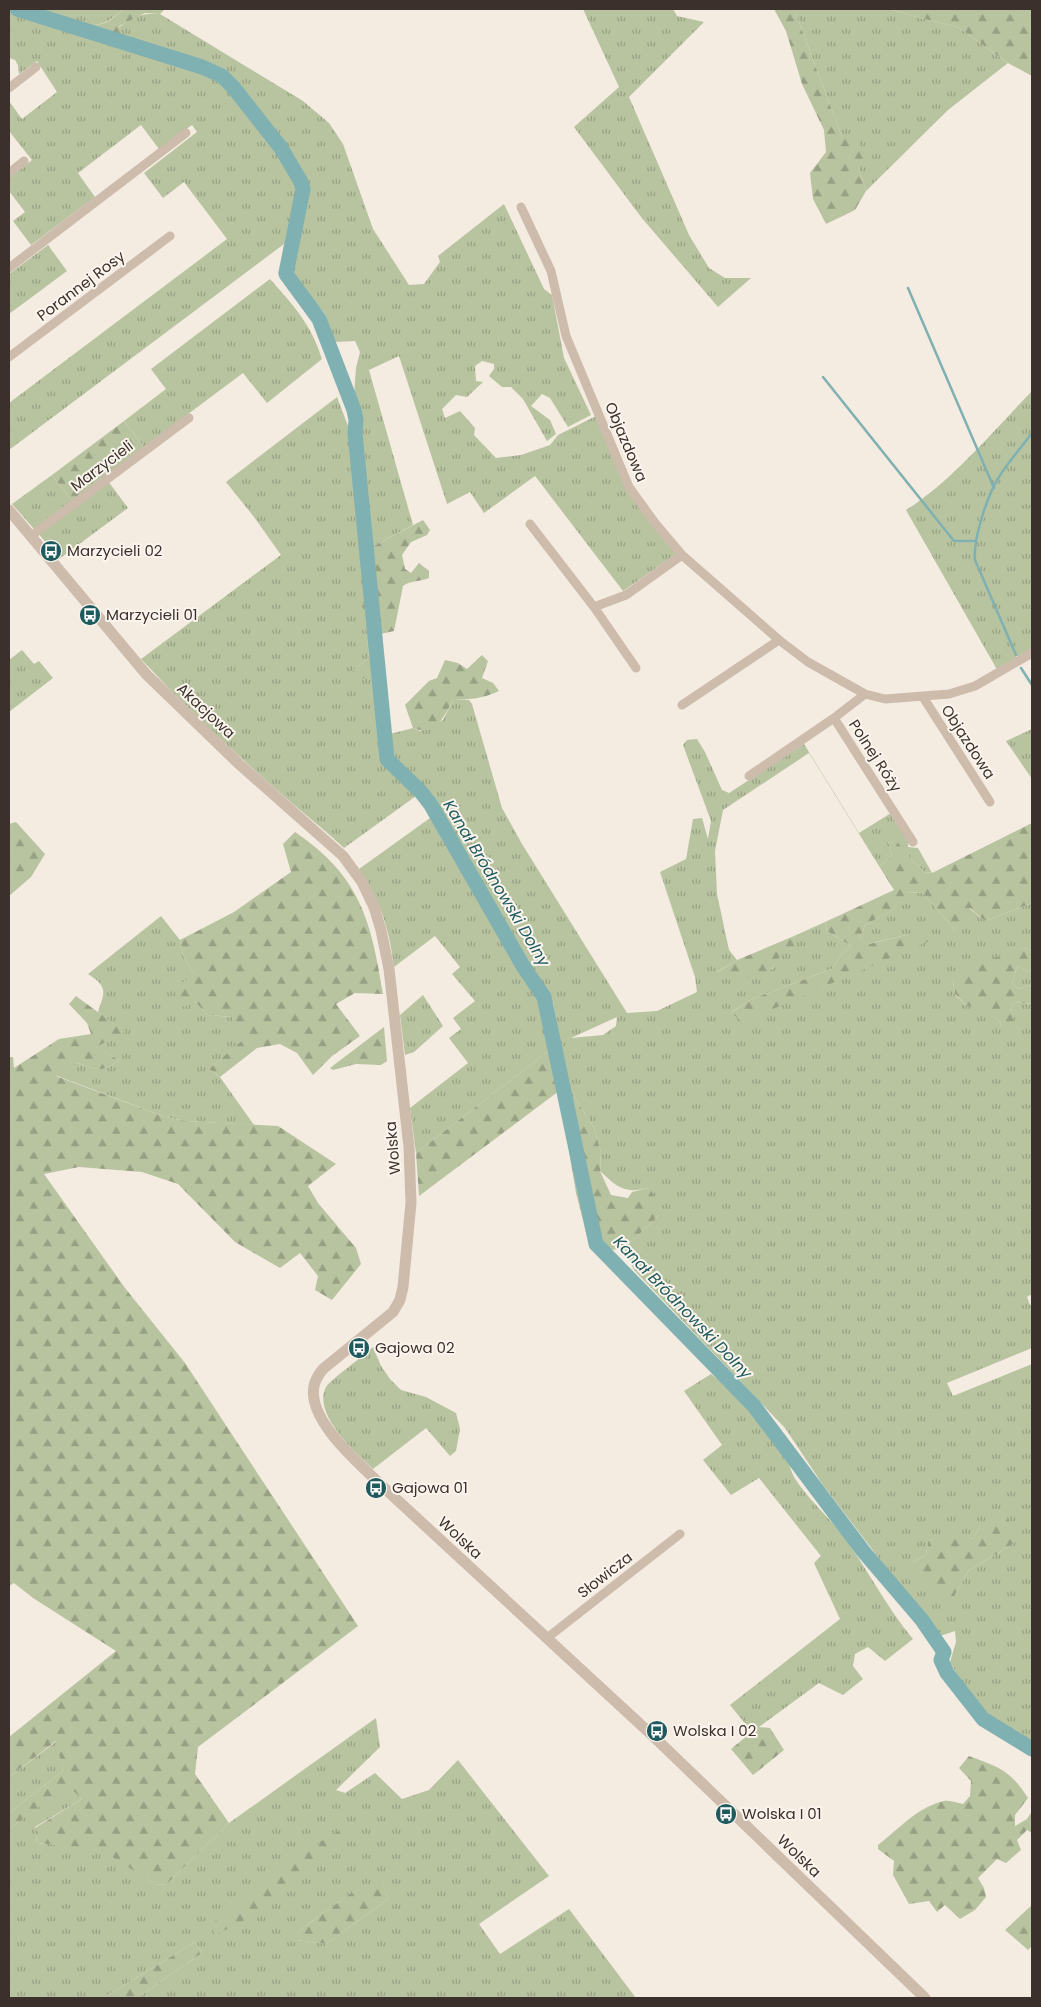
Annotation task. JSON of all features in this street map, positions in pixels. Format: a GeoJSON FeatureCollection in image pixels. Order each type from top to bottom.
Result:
{"type":"FeatureCollection","features":[{"type":"Feature","properties":{"kind":"street"},"geometry":{"type":"LineString","coordinates":[[9,88],[36,67]]}},
{"type":"Feature","properties":{"kind":"street"},"geometry":{"type":"LineString","coordinates":[[9,268],[186,133]]}},
{"type":"Feature","properties":{"kind":"street"},"geometry":{"type":"LineString","coordinates":[[9,173],[24,161]]}},
{"type":"Feature","properties":{"kind":"street","name":"Objazdowa"},"geometry":{"type":"LineString","coordinates":[[521,207],[551,271],[558,307],[575,361],[600,414],[629,487],[654,523],[682,555],[779,640],[808,662],[865,694],[885,699],[948,694],[974,686],[1032,653]]}},
{"type":"Feature","properties":{"kind":"street","name":"Porannej Rosy"},"geometry":{"type":"LineString","coordinates":[[9,357],[170,236]]}},
{"type":"Feature","properties":{"kind":"street","name":"Marzycieli"},"geometry":{"type":"LineString","coordinates":[[31,536],[189,418]]}},
{"type":"Feature","properties":{"kind":"street","name":"Akacjowa"},"geometry":{"type":"LineString","coordinates":[[9,510],[146,674],[239,764],[343,856],[362,882],[381,930]]}},
{"type":"Feature","properties":{"kind":"street"},"geometry":{"type":"LineString","coordinates":[[530,524],[594,607],[636,668]]}},
{"type":"Feature","properties":{"kind":"street"},"geometry":{"type":"LineString","coordinates":[[594,607],[626,595],[682,555]]}},
{"type":"Feature","properties":{"kind":"street"},"geometry":{"type":"LineString","coordinates":[[682,705],[779,640]]}},
{"type":"Feature","properties":{"kind":"street","name":"Polnej Róży"},"geometry":{"type":"LineString","coordinates":[[865,694],[834,718],[913,842]]}},
{"type":"Feature","properties":{"kind":"street","name":"Objazdowa"},"geometry":{"type":"LineString","coordinates":[[922,697],[990,802]]}},
{"type":"Feature","properties":{"kind":"street"},"geometry":{"type":"LineString","coordinates":[[750,776],[834,718]]}},
{"type":"Feature","properties":{"kind":"street","name":"Wolska"},"geometry":{"type":"LineString","coordinates":[[381,930],[389,969],[411,1175],[411,1203],[403,1287],[400,1300],[393,1312],[323,1369],[314,1386],[314,1399],[317,1411],[350,1454],[653,1736],[924,1998]]}},
{"type":"Feature","properties":{"kind":"street","name":"Słowicza"},"geometry":{"type":"LineString","coordinates":[[547,1638],[680,1534]]}},
{"type":"Feature","properties":{"kind":"green space"},"geometry":{"type":"Polygon","coordinates":[[[9,9],[123,9],[106,22],[93,25],[122,35],[119,27],[138,16],[160,14],[303,101],[329,123],[343,144],[373,229],[409,285],[424,284],[440,262],[438,256],[504,204],[544,289],[552,295],[564,358],[591,415],[568,427],[550,398],[542,394],[531,406],[550,420],[556,434],[547,441],[523,399],[511,387],[502,387],[489,376],[494,369],[494,364],[482,361],[475,366],[476,381],[483,382],[467,397],[456,395],[442,409],[445,418],[460,411],[475,428],[474,435],[496,458],[521,455],[550,445],[558,435],[598,415],[621,476],[676,554],[623,591],[535,476],[484,513],[470,492],[447,504],[399,356],[369,370],[413,525],[370,548],[362,440],[354,395],[356,368],[360,352],[355,341],[335,342],[325,314],[290,271],[278,274],[284,244],[9,450],[9,403],[227,239],[184,182],[163,198],[144,173],[197,132],[192,125],[159,149],[141,125],[78,173],[95,197],[31,245],[13,221],[25,212],[9,191],[9,178],[32,160],[9,131],[9,101],[22,119],[57,92],[37,61],[19,74],[18,65],[15,60],[9,58],[9,9]]]}},
{"type":"Feature","properties":{"kind":"green space"},"geometry":{"type":"Polygon","coordinates":[[[123,9],[165,9],[160,14],[145,13],[119,26],[123,36],[92,25],[109,21],[123,9]]]}},
{"type":"Feature","properties":{"kind":"green space"},"geometry":{"type":"Polygon","coordinates":[[[583,9],[673,9],[677,16],[704,22],[629,97],[689,235],[709,268],[725,278],[751,278],[718,307],[641,217],[574,127],[619,87],[583,9]]]}},
{"type":"Feature","properties":{"kind":"green space"},"geometry":{"type":"Polygon","coordinates":[[[774,9],[794,9],[842,137],[852,132],[867,157],[858,167],[866,191],[855,210],[826,224],[813,199],[810,173],[826,152],[824,130],[802,84],[786,31],[774,9]]]}},
{"type":"Feature","properties":{"kind":"green space"},"geometry":{"type":"Polygon","coordinates":[[[794,9],[890,9],[958,27],[1008,63],[948,110],[866,191],[858,167],[842,137],[794,9]]]}},
{"type":"Feature","properties":{"kind":"green space"},"geometry":{"type":"Polygon","coordinates":[[[890,9],[1032,9],[1032,76],[1008,63],[958,27],[890,9]]]}},
{"type":"Feature","properties":{"kind":"green space"},"geometry":{"type":"Polygon","coordinates":[[[48,245],[67,271],[9,314],[9,274],[48,245]]]}},
{"type":"Feature","properties":{"kind":"green space"},"geometry":{"type":"Polygon","coordinates":[[[270,279],[307,325],[322,359],[267,403],[243,373],[144,447],[124,421],[166,389],[151,369],[270,279]]]}},
{"type":"Feature","properties":{"kind":"green space"},"geometry":{"type":"Polygon","coordinates":[[[1032,391],[1032,650],[1021,657],[1017,656],[999,673],[906,510],[940,485],[956,470],[1032,391]]]}},
{"type":"Feature","properties":{"kind":"green space"},"geometry":{"type":"Polygon","coordinates":[[[337,397],[348,426],[369,658],[351,672],[372,675],[380,749],[391,748],[390,734],[413,728],[420,731],[443,720],[454,699],[469,700],[472,704],[502,808],[522,844],[627,1013],[657,1011],[697,992],[695,977],[660,872],[686,859],[693,819],[702,818],[708,839],[711,821],[683,745],[687,740],[697,739],[722,790],[729,793],[804,744],[859,833],[891,813],[909,840],[908,847],[918,848],[932,873],[924,872],[906,854],[888,841],[892,856],[879,866],[809,753],[723,810],[715,851],[717,894],[729,950],[737,960],[717,972],[772,969],[780,954],[795,946],[794,936],[825,922],[827,931],[851,946],[841,955],[832,969],[752,999],[732,1012],[743,1022],[911,934],[868,944],[860,938],[865,925],[891,911],[906,892],[923,893],[956,931],[961,909],[969,908],[985,921],[1032,903],[1032,950],[1023,948],[953,980],[955,995],[967,1006],[977,1006],[999,1020],[1002,1028],[1011,1012],[1013,1002],[1032,1004],[1032,1294],[1027,1297],[1030,1305],[1032,1304],[1032,1348],[947,1383],[953,1396],[1032,1364],[1032,1744],[987,1717],[967,1692],[950,1662],[956,1642],[955,1631],[940,1636],[918,1605],[897,1582],[823,1485],[785,1428],[634,1270],[624,1249],[659,1215],[648,1188],[633,1190],[621,1188],[600,1171],[601,1152],[594,1128],[567,1085],[553,1002],[542,1007],[551,1049],[416,1153],[410,1108],[468,1063],[449,1038],[461,1029],[453,1018],[475,1001],[452,974],[460,967],[435,936],[394,967],[387,927],[373,893],[359,869],[430,818],[421,801],[416,796],[344,848],[225,743],[141,659],[281,555],[226,482],[337,397]],[[617,1017],[571,1038],[603,1035],[616,1026],[617,1017]],[[980,1526],[973,1539],[952,1532],[928,1541],[926,1555],[913,1562],[953,1598],[968,1571],[1013,1544],[980,1526]]]}},
{"type":"Feature","properties":{"kind":"green space"},"geometry":{"type":"Polygon","coordinates":[[[124,421],[144,447],[72,501],[52,475],[124,421]]]}},
{"type":"Feature","properties":{"kind":"green space"},"geometry":{"type":"Polygon","coordinates":[[[362,440],[370,548],[423,520],[430,530],[427,535],[411,542],[402,555],[405,569],[411,573],[419,563],[429,571],[429,578],[403,586],[394,631],[380,634],[391,749],[380,750],[372,675],[355,682],[351,672],[369,658],[350,445],[362,440]]]}},
{"type":"Feature","properties":{"kind":"green space"},"geometry":{"type":"Polygon","coordinates":[[[52,475],[72,501],[34,529],[12,504],[52,475]]]}},
{"type":"Feature","properties":{"kind":"green space"},"geometry":{"type":"Polygon","coordinates":[[[108,481],[128,508],[59,559],[38,533],[108,481]]]}},
{"type":"Feature","properties":{"kind":"green space"},"geometry":{"type":"Polygon","coordinates":[[[22,650],[34,664],[39,661],[53,678],[9,712],[9,660],[22,650]]]}},
{"type":"Feature","properties":{"kind":"green space"},"geometry":{"type":"Polygon","coordinates":[[[482,655],[488,661],[482,678],[493,683],[499,691],[477,698],[454,699],[443,718],[433,727],[427,730],[413,728],[405,705],[429,681],[437,678],[445,660],[458,663],[467,669],[482,655]]]}},
{"type":"Feature","properties":{"kind":"green space"},"geometry":{"type":"Polygon","coordinates":[[[1032,729],[1032,779],[1006,741],[1032,729]]]}},
{"type":"Feature","properties":{"kind":"green space"},"geometry":{"type":"Polygon","coordinates":[[[16,822],[45,854],[31,877],[9,896],[9,824],[16,822]]]}},
{"type":"Feature","properties":{"kind":"green space"},"geometry":{"type":"Polygon","coordinates":[[[1032,823],[1032,903],[985,921],[970,908],[962,909],[964,925],[961,930],[956,931],[923,893],[907,892],[891,911],[865,925],[860,938],[869,944],[911,934],[929,941],[743,1022],[731,1013],[752,999],[832,969],[841,955],[851,946],[827,931],[825,922],[894,890],[879,866],[892,856],[888,841],[894,837],[906,854],[924,872],[932,873],[1032,823]]]}},
{"type":"Feature","properties":{"kind":"green space"},"geometry":{"type":"Polygon","coordinates":[[[295,832],[334,865],[348,883],[359,902],[373,944],[383,994],[355,993],[336,1004],[360,1036],[332,1056],[313,1075],[297,1053],[280,1044],[257,1048],[220,1077],[209,1069],[244,1039],[232,1017],[208,1015],[195,1002],[184,1007],[177,1003],[179,984],[195,975],[184,958],[180,940],[234,912],[291,872],[283,844],[295,832]]]}},
{"type":"Feature","properties":{"kind":"green space"},"geometry":{"type":"Polygon","coordinates":[[[161,916],[180,940],[184,958],[195,975],[195,1002],[208,1015],[232,1017],[245,1039],[209,1069],[220,1077],[254,1125],[186,1121],[165,1117],[55,1075],[78,1063],[104,1069],[119,1060],[95,1047],[124,1032],[98,1012],[103,994],[102,986],[88,974],[161,916]]]}},
{"type":"Feature","properties":{"kind":"green space"},"geometry":{"type":"Polygon","coordinates":[[[794,936],[796,946],[783,953],[768,972],[754,977],[716,973],[737,960],[794,936]]]}},
{"type":"Feature","properties":{"kind":"green space"},"geometry":{"type":"Polygon","coordinates":[[[1023,948],[1032,950],[1032,970],[1028,972],[1017,966],[1012,984],[1019,989],[1032,985],[1032,1004],[1013,1002],[1011,1012],[1017,1026],[1008,1033],[1002,1028],[999,1020],[977,1007],[967,1006],[955,994],[953,980],[960,970],[1023,948]]]}},
{"type":"Feature","properties":{"kind":"green space"},"geometry":{"type":"Polygon","coordinates":[[[1017,966],[1028,972],[1032,970],[1032,985],[1019,989],[1012,984],[1017,966]]]}},
{"type":"Feature","properties":{"kind":"green space"},"geometry":{"type":"Polygon","coordinates":[[[423,995],[443,1026],[414,1052],[405,1055],[400,1015],[423,995]]]}},
{"type":"Feature","properties":{"kind":"green space"},"geometry":{"type":"Polygon","coordinates":[[[76,996],[125,1032],[96,1047],[119,1060],[104,1069],[78,1063],[56,1076],[165,1117],[186,1121],[278,1126],[336,1164],[308,1186],[318,1203],[356,1248],[361,1264],[332,1300],[315,1290],[318,1276],[300,1253],[280,1268],[235,1242],[178,1184],[142,1172],[79,1167],[44,1174],[125,1288],[185,1363],[358,1626],[198,1747],[195,1774],[229,1823],[167,1884],[156,1885],[100,1849],[37,1843],[35,1828],[82,1799],[68,1786],[9,1829],[9,1813],[63,1771],[56,1741],[9,1777],[9,1737],[116,1651],[33,1598],[14,1583],[9,1586],[9,1057],[13,1057],[14,1068],[59,1039],[91,1034],[87,1023],[69,1004],[76,996]]]}},
{"type":"Feature","properties":{"kind":"green space"},"geometry":{"type":"Polygon","coordinates":[[[384,1027],[387,1061],[381,1065],[356,1064],[333,1070],[330,1068],[384,1027]]]}},
{"type":"Feature","properties":{"kind":"green space"},"geometry":{"type":"Polygon","coordinates":[[[551,1049],[559,1090],[567,1085],[594,1128],[601,1152],[600,1171],[611,1195],[628,1198],[632,1192],[648,1188],[659,1201],[659,1215],[624,1249],[610,1250],[599,1254],[587,1236],[576,1193],[559,1091],[419,1196],[416,1153],[551,1049]]]}},
{"type":"Feature","properties":{"kind":"green space"},"geometry":{"type":"Polygon","coordinates":[[[373,1347],[381,1366],[401,1390],[426,1397],[456,1413],[460,1429],[456,1451],[450,1456],[426,1428],[373,1469],[338,1432],[325,1409],[323,1398],[326,1387],[373,1347]]]}},
{"type":"Feature","properties":{"kind":"green space"},"geometry":{"type":"Polygon","coordinates":[[[711,1374],[743,1403],[773,1438],[788,1462],[793,1476],[842,1535],[894,1614],[913,1639],[885,1661],[868,1647],[855,1654],[853,1666],[863,1679],[843,1695],[819,1683],[752,1732],[730,1705],[840,1619],[814,1563],[821,1556],[759,1478],[731,1495],[703,1460],[722,1445],[684,1391],[711,1374]]]}},
{"type":"Feature","properties":{"kind":"green space"},"geometry":{"type":"Polygon","coordinates":[[[1000,1514],[1010,1522],[1013,1544],[968,1571],[953,1598],[927,1586],[920,1577],[913,1562],[926,1555],[928,1541],[952,1531],[973,1539],[980,1526],[1000,1514]]]}},
{"type":"Feature","properties":{"kind":"green space"},"geometry":{"type":"Polygon","coordinates":[[[376,1718],[380,1747],[336,1790],[345,1793],[375,1773],[402,1799],[429,1790],[458,1760],[549,1876],[479,1924],[500,1954],[569,1909],[636,1998],[137,1998],[202,1953],[195,1942],[103,1998],[9,1998],[9,1829],[68,1785],[82,1799],[35,1827],[37,1843],[100,1848],[156,1885],[167,1884],[229,1823],[376,1718]],[[382,1880],[351,1893],[300,1930],[297,1940],[326,1944],[388,1899],[382,1880]]]}},
{"type":"Feature","properties":{"kind":"green space"},"geometry":{"type":"Polygon","coordinates":[[[758,1727],[770,1728],[784,1750],[753,1775],[731,1749],[758,1727]]]}},
{"type":"Feature","properties":{"kind":"green space"},"geometry":{"type":"Polygon","coordinates":[[[57,1741],[63,1771],[9,1813],[9,1777],[57,1741]]]}},
{"type":"Feature","properties":{"kind":"green space"},"geometry":{"type":"Polygon","coordinates":[[[969,1756],[1003,1771],[1022,1789],[1028,1798],[1015,1815],[1015,1826],[1027,1819],[1032,1811],[1032,1833],[1027,1830],[1017,1840],[1021,1850],[1006,1863],[997,1859],[978,1878],[984,1888],[986,1897],[975,1910],[960,1919],[945,1905],[937,1912],[929,1901],[909,1904],[893,1875],[894,1861],[878,1849],[878,1845],[925,1808],[944,1801],[963,1804],[970,1796],[971,1781],[959,1768],[969,1756]]]}},
{"type":"Feature","properties":{"kind":"green space"},"geometry":{"type":"Polygon","coordinates":[[[349,1825],[354,1834],[348,1841],[251,1917],[215,1935],[210,1925],[298,1855],[349,1825]]]}},
{"type":"Feature","properties":{"kind":"green space"},"geometry":{"type":"Polygon","coordinates":[[[382,1879],[388,1899],[326,1944],[296,1940],[300,1930],[351,1893],[382,1879]]]}},
{"type":"Feature","properties":{"kind":"green space"},"geometry":{"type":"Polygon","coordinates":[[[1032,1905],[1032,1946],[1028,1950],[1005,1930],[1032,1905]]]}},
{"type":"Feature","properties":{"kind":"green space"},"geometry":{"type":"Polygon","coordinates":[[[195,1942],[202,1953],[137,1998],[103,1998],[195,1942]]]}},
{"type":"Feature","properties":{"kind":"waterway","name":"Kanał Bródnowski Dolny"},"geometry":{"type":"LineString","coordinates":[[17,9],[202,67],[222,76],[233,87],[281,148],[301,182],[303,189],[286,274],[319,319],[354,410],[387,759],[421,792],[431,805],[523,966],[544,997],[596,1244],[754,1406],[863,1551],[922,1620],[944,1652],[941,1660],[947,1673],[983,1719],[1032,1749]]}},
{"type":"Feature","properties":{"kind":"waterway"},"geometry":{"type":"LineString","coordinates":[[908,288],[994,488]]}},
{"type":"Feature","properties":{"kind":"waterway"},"geometry":{"type":"LineString","coordinates":[[823,377],[954,541],[974,541]]}},
{"type":"Feature","properties":{"kind":"waterway"},"geometry":{"type":"LineString","coordinates":[[1016,655],[975,560],[975,551],[982,518],[994,485],[1006,466],[1032,433]]}},
{"type":"Feature","properties":{"kind":"waterway"},"geometry":{"type":"LineString","coordinates":[[1021,668],[1032,685]]}},
{"type":"Feature","properties":{"kind":"place","name":"Marzycieli 02"},"geometry":{"type":"Point","coordinates":[51,551]}},
{"type":"Feature","properties":{"kind":"place","name":"Marzycieli 01"},"geometry":{"type":"Point","coordinates":[90,615]}},
{"type":"Feature","properties":{"kind":"place","name":"Gajowa 02"},"geometry":{"type":"Point","coordinates":[359,1348]}},
{"type":"Feature","properties":{"kind":"place","name":"Gajowa 01"},"geometry":{"type":"Point","coordinates":[376,1488]}},
{"type":"Feature","properties":{"kind":"place","name":"Wolska I 02"},"geometry":{"type":"Point","coordinates":[657,1731]}},
{"type":"Feature","properties":{"kind":"place","name":"Wolska I 01"},"geometry":{"type":"Point","coordinates":[726,1814]}}]}
